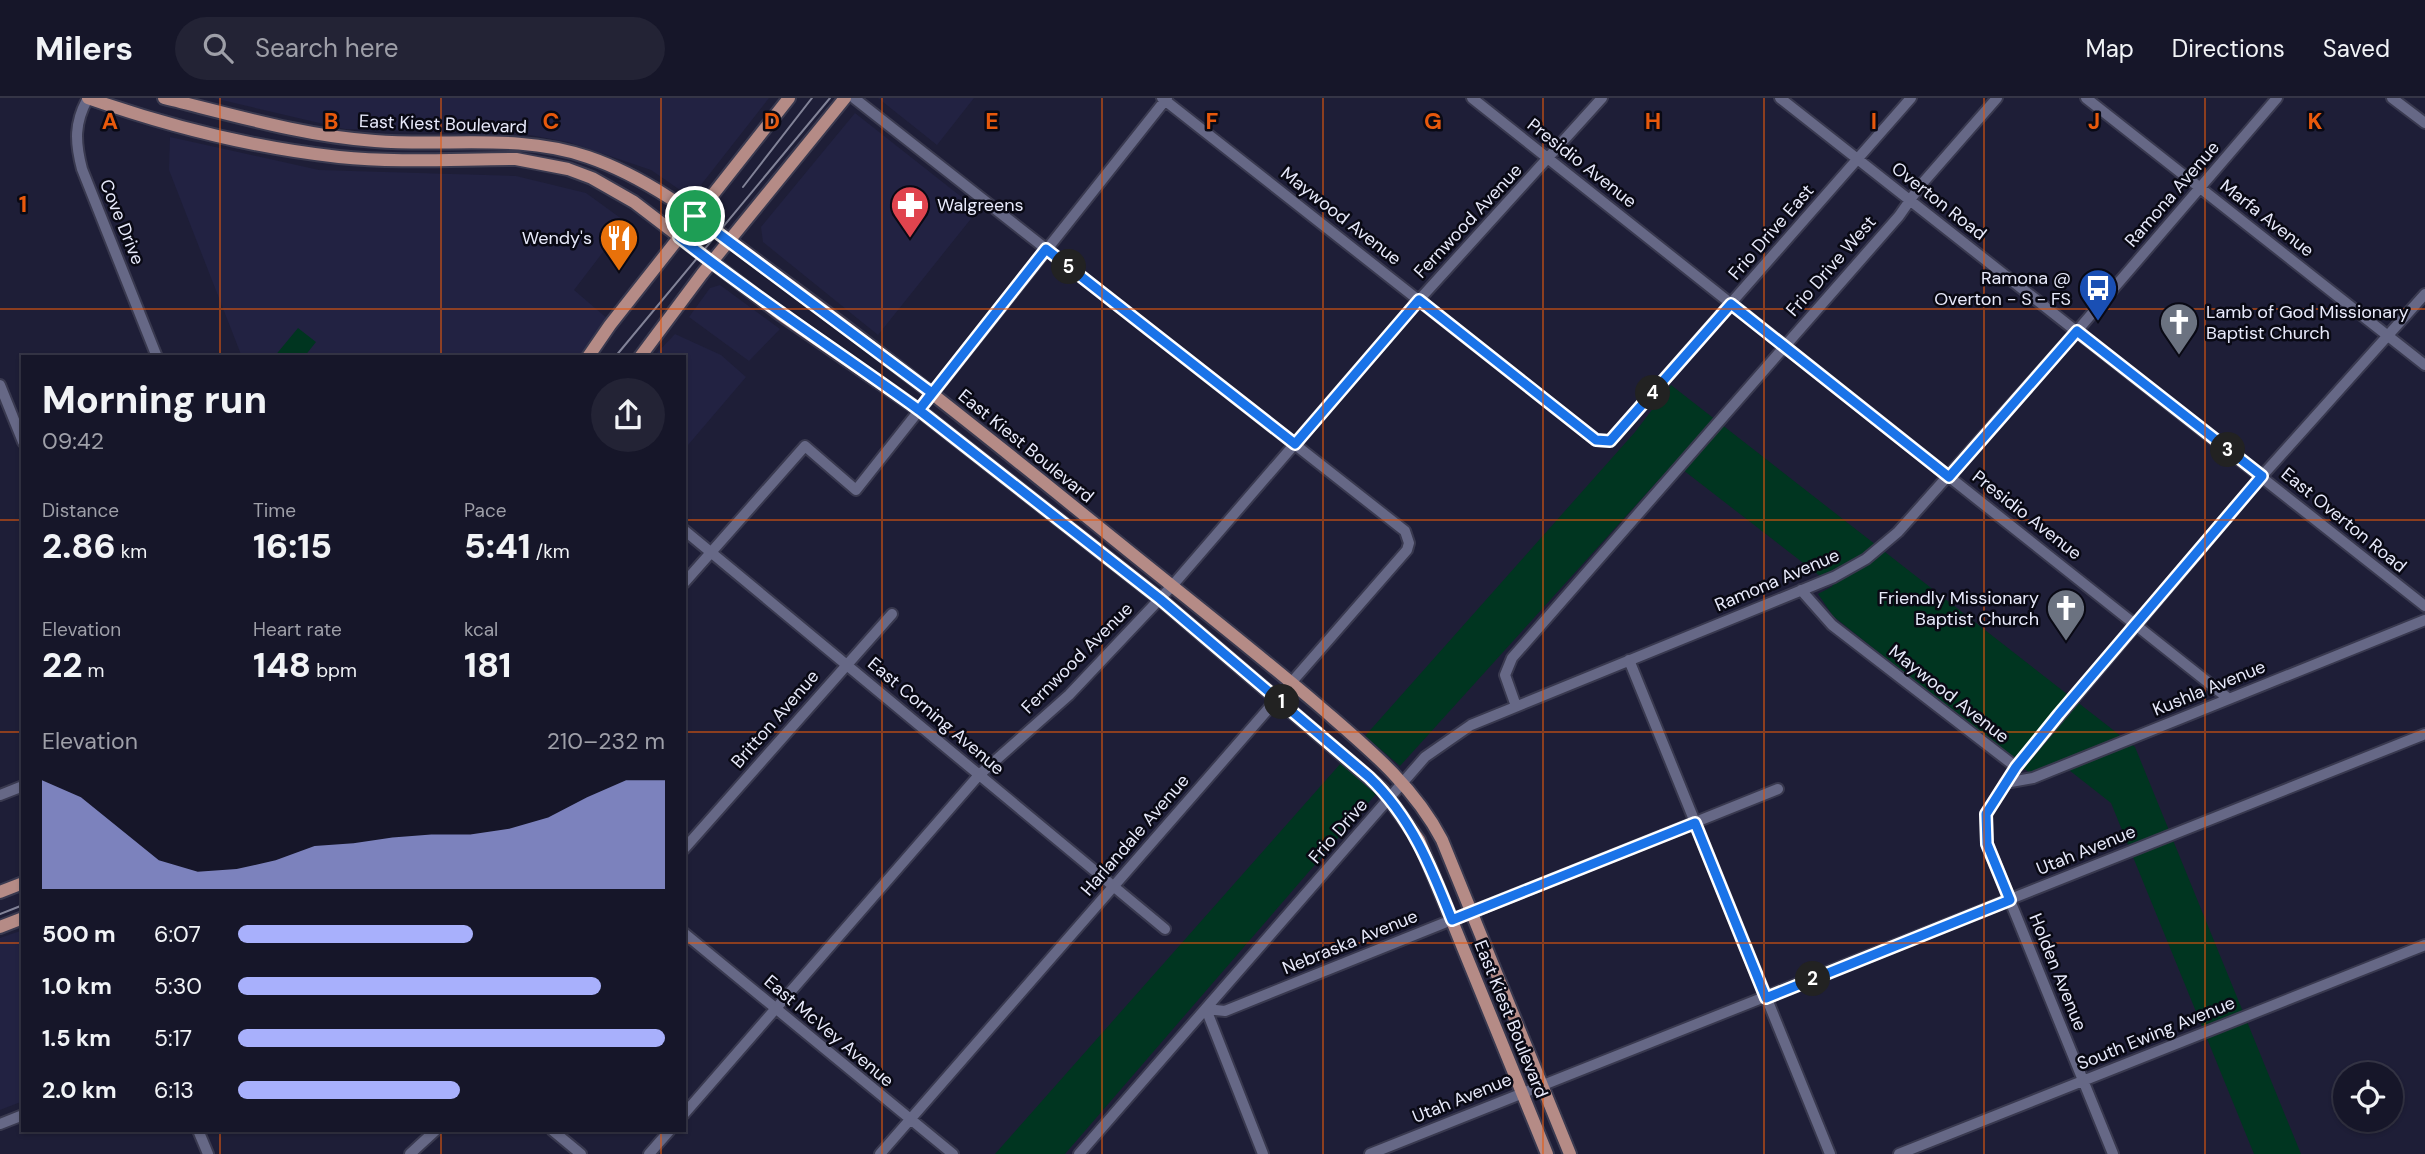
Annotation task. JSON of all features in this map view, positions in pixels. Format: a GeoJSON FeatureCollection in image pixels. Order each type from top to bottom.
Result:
{"type":"FeatureCollection","features":[{"type":"Feature","properties":{"kind":"main road","name":"East Kiest Boulevard"},"geometry":{"type":"LineString","coordinates":[[88,98],[192,128],[287,149],[341,157],[516,159],[568,169],[615,190],[794,324],[837,351],[919,410],[1160,599],[1390,798],[1419,840],[1547,1154]]}},
{"type":"Feature","properties":{"kind":"main road","name":"East Kiest Boulevard"},"geometry":{"type":"LineString","coordinates":[[164,98],[199,102],[292,130],[380,142],[509,141],[538,144],[587,156],[627,173],[695,216],[932,393],[1292,683],[1403,782],[1438,832],[1570,1154]]}},
{"type":"Feature","properties":{"kind":"main road"},"geometry":{"type":"LineString","coordinates":[[590,355],[789,98]]}},
{"type":"Feature","properties":{"kind":"main road"},"geometry":{"type":"LineString","coordinates":[[641,355],[711,262],[845,98]]}},
{"type":"Feature","properties":{"kind":"main road"},"geometry":{"type":"LineString","coordinates":[[192,128],[199,102]]}},
{"type":"Feature","properties":{"kind":"main road"},"geometry":{"type":"LineString","coordinates":[[0,892],[21,884]]}},
{"type":"Feature","properties":{"kind":"main road"},"geometry":{"type":"LineString","coordinates":[[0,927],[21,919]]}},
{"type":"Feature","properties":{"kind":"street","name":"Cove Drive"},"geometry":{"type":"LineString","coordinates":[[88,98],[79,114],[75,140],[80,159],[156,355]]}},
{"type":"Feature","properties":{"kind":"street"},"geometry":{"type":"LineString","coordinates":[[854,98],[1295,444]]}},
{"type":"Feature","properties":{"kind":"street","name":"Presidio Avenue"},"geometry":{"type":"LineString","coordinates":[[1472,98],[2138,624],[2229,699]]}},
{"type":"Feature","properties":{"kind":"street","name":"Fernwood Avenue"},"geometry":{"type":"LineString","coordinates":[[686,1112],[979,775],[1069,695],[1172,586],[1419,300],[1602,98]]}},
{"type":"Feature","properties":{"kind":"street","name":"Overton Road"},"geometry":{"type":"LineString","coordinates":[[1780,98],[2077,331]]}},
{"type":"Feature","properties":{"kind":"street","name":"Frio Drive East"},"geometry":{"type":"LineString","coordinates":[[1596,440],[1610,441],[1911,98]]}},
{"type":"Feature","properties":{"kind":"street","name":"Frio Drive West"},"geometry":{"type":"LineString","coordinates":[[1516,706],[1505,675],[1512,658],[1997,98]]}},
{"type":"Feature","properties":{"kind":"street","name":"Marfa Avenue"},"geometry":{"type":"LineString","coordinates":[[2086,98],[2425,365]]}},
{"type":"Feature","properties":{"kind":"street","name":"Ramona Avenue"},"geometry":{"type":"LineString","coordinates":[[1516,706],[1801,590],[1844,571],[1883,547],[1949,477],[2277,98]]}},
{"type":"Feature","properties":{"kind":"street"},"geometry":{"type":"LineString","coordinates":[[2392,98],[2425,123]]}},
{"type":"Feature","properties":{"kind":"street"},"geometry":{"type":"LineString","coordinates":[[686,581],[805,446],[856,490],[1165,99]]}},
{"type":"Feature","properties":{"kind":"street","name":"Maywood Avenue"},"geometry":{"type":"LineString","coordinates":[[1165,99],[1596,440]]}},
{"type":"Feature","properties":{"kind":"street","name":"Holden Avenue"},"geometry":{"type":"LineString","coordinates":[[2113,1154],[1987,844],[1986,814],[2016,767],[2262,476],[2425,294]]}},
{"type":"Feature","properties":{"kind":"street","name":"East Overton Road"},"geometry":{"type":"LineString","coordinates":[[2077,331],[2425,606]]}},
{"type":"Feature","properties":{"kind":"street"},"geometry":{"type":"LineString","coordinates":[[0,384],[21,437]]}},
{"type":"Feature","properties":{"kind":"street","name":"Harlandale Avenue"},"geometry":{"type":"LineString","coordinates":[[880,1154],[1407,550],[1408,536],[1295,444]]}},
{"type":"Feature","properties":{"kind":"street","name":"East Corning Avenue"},"geometry":{"type":"LineString","coordinates":[[686,532],[1166,929]]}},
{"type":"Feature","properties":{"kind":"street","name":"Maywood Avenue"},"geometry":{"type":"LineString","coordinates":[[1801,590],[1832,625],[2016,767]]}},
{"type":"Feature","properties":{"kind":"street","name":"Britton Avenue"},"geometry":{"type":"LineString","coordinates":[[686,847],[892,614]]}},
{"type":"Feature","properties":{"kind":"street","name":"Kushla Avenue"},"geometry":{"type":"LineString","coordinates":[[2005,783],[2033,778],[2425,620]]}},
{"type":"Feature","properties":{"kind":"street"},"geometry":{"type":"LineString","coordinates":[[1629,660],[1830,1154]]}},
{"type":"Feature","properties":{"kind":"street","name":"Frio Drive"},"geometry":{"type":"LineString","coordinates":[[1079,1154],[1425,757],[1449,738],[1516,706]]}},
{"type":"Feature","properties":{"kind":"street","name":"Utah Avenue"},"geometry":{"type":"LineString","coordinates":[[1370,1154],[2425,734]]}},
{"type":"Feature","properties":{"kind":"street"},"geometry":{"type":"LineString","coordinates":[[0,795],[21,787]]}},
{"type":"Feature","properties":{"kind":"street","name":"Nebraska Avenue"},"geometry":{"type":"LineString","coordinates":[[1206,1009],[1226,1011],[1778,789]]}},
{"type":"Feature","properties":{"kind":"street","name":"East McVey Avenue"},"geometry":{"type":"LineString","coordinates":[[686,935],[953,1154]]}},
{"type":"Feature","properties":{"kind":"street","name":"South Ewing Avenue"},"geometry":{"type":"LineString","coordinates":[[1899,1154],[2425,945]]}},
{"type":"Feature","properties":{"kind":"street"},"geometry":{"type":"LineString","coordinates":[[1206,1009],[1263,1154]]}},
{"type":"Feature","properties":{"kind":"street"},"geometry":{"type":"LineString","coordinates":[[0,1124],[21,1116]]}},
{"type":"Feature","properties":{"kind":"street"},"geometry":{"type":"LineString","coordinates":[[199,1132],[208,1154]]}},
{"type":"Feature","properties":{"kind":"street"},"geometry":{"type":"LineString","coordinates":[[410,1154],[434,1132]]}},
{"type":"Feature","properties":{"kind":"street"},"geometry":{"type":"LineString","coordinates":[[554,1132],[581,1154]]}},
{"type":"Feature","properties":{"kind":"street"},"geometry":{"type":"LineString","coordinates":[[649,1154],[668,1132]]}},
{"type":"Feature","properties":{"kind":"shaded area"},"geometry":{"type":"Polygon","coordinates":[[[213,98],[769,98],[697,190],[683,192],[651,170],[568,142],[524,134],[345,129],[213,98]]]}},
{"type":"Feature","properties":{"kind":"shaded area"},"geometry":{"type":"Polygon","coordinates":[[[878,98],[974,98],[937,145],[878,98]]]}},
{"type":"Feature","properties":{"kind":"shaded area"},"geometry":{"type":"Polygon","coordinates":[[[855,113],[978,210],[878,335],[763,242],[761,227],[855,113]]]}},
{"type":"Feature","properties":{"kind":"shaded area"},"geometry":{"type":"Polygon","coordinates":[[[170,137],[319,170],[516,176],[586,193],[626,222],[574,290],[609,320],[584,355],[241,355],[169,170],[170,137]]]}},
{"type":"Feature","properties":{"kind":"shaded area"},"geometry":{"type":"Polygon","coordinates":[[[720,285],[780,329],[749,361],[689,317],[710,288],[720,285]]]}},
{"type":"Feature","properties":{"kind":"shaded area"},"geometry":{"type":"Polygon","coordinates":[[[675,334],[721,355],[746,377],[688,445],[686,355],[655,355],[675,334]]]}},
{"type":"Feature","properties":{"kind":"shaded area"},"geometry":{"type":"Polygon","coordinates":[[[21,931],[21,1102],[0,1110],[0,938],[21,931]]]}},
{"type":"Feature","properties":{"kind":"green space"},"geometry":{"type":"Polygon","coordinates":[[[298,328],[316,342],[306,355],[276,355],[298,328]]]}},
{"type":"Feature","properties":{"kind":"green space"},"geometry":{"type":"Polygon","coordinates":[[[1671,385],[2135,747],[2301,1154],[2254,1154],[2111,803],[2060,763],[2031,774],[1833,616],[1818,594],[1833,586],[1674,463],[1400,766],[1365,736],[1635,432],[1671,385]]]}},
{"type":"Feature","properties":{"kind":"green space"},"geometry":{"type":"Polygon","coordinates":[[[1341,763],[1376,794],[1065,1154],[995,1154],[1341,763]]]}},
{"type":"Feature","properties":{"kind":"tram line"},"geometry":{"type":"LineString","coordinates":[[743,187],[812,98]]}},
{"type":"Feature","properties":{"kind":"tram line"},"geometry":{"type":"LineString","coordinates":[[617,355],[830,98]]}},
{"type":"Feature","properties":{"kind":"tram line"},"geometry":{"type":"LineString","coordinates":[[0,914],[21,906]]}},
{"type":"Feature","properties":{"kind":"place","name":"Walgreens"},"geometry":{"type":"Point","coordinates":[910,239]}},
{"type":"Feature","properties":{"kind":"place","name":"Wendy's"},"geometry":{"type":"Point","coordinates":[619,272]}},
{"type":"Feature","properties":{"kind":"place","name":"Ramona @ Overton - S - FS"},"geometry":{"type":"Point","coordinates":[2098,322]}},
{"type":"Feature","properties":{"kind":"place","name":"Lamb of God Missionary Baptist Church"},"geometry":{"type":"Point","coordinates":[2179,356]}},
{"type":"Feature","properties":{"kind":"place","name":"Friendly Missionary Baptist Church"},"geometry":{"type":"Point","coordinates":[2066,642]}},
{"type":"Feature","properties":{"kind":"route"},"geometry":{"type":"LineString","coordinates":[[695,216],[679,237],[794,324],[837,351],[919,410],[1046,249],[1295,444],[1419,300],[1596,440],[1610,441],[1731,304],[1949,477],[2077,331],[2262,476],[2059,714],[2016,767],[1986,814],[1987,844],[2010,900],[1766,998],[1695,823],[1452,920],[1419,840],[1382,789],[1160,599],[919,410],[932,393],[695,216]]}}]}
